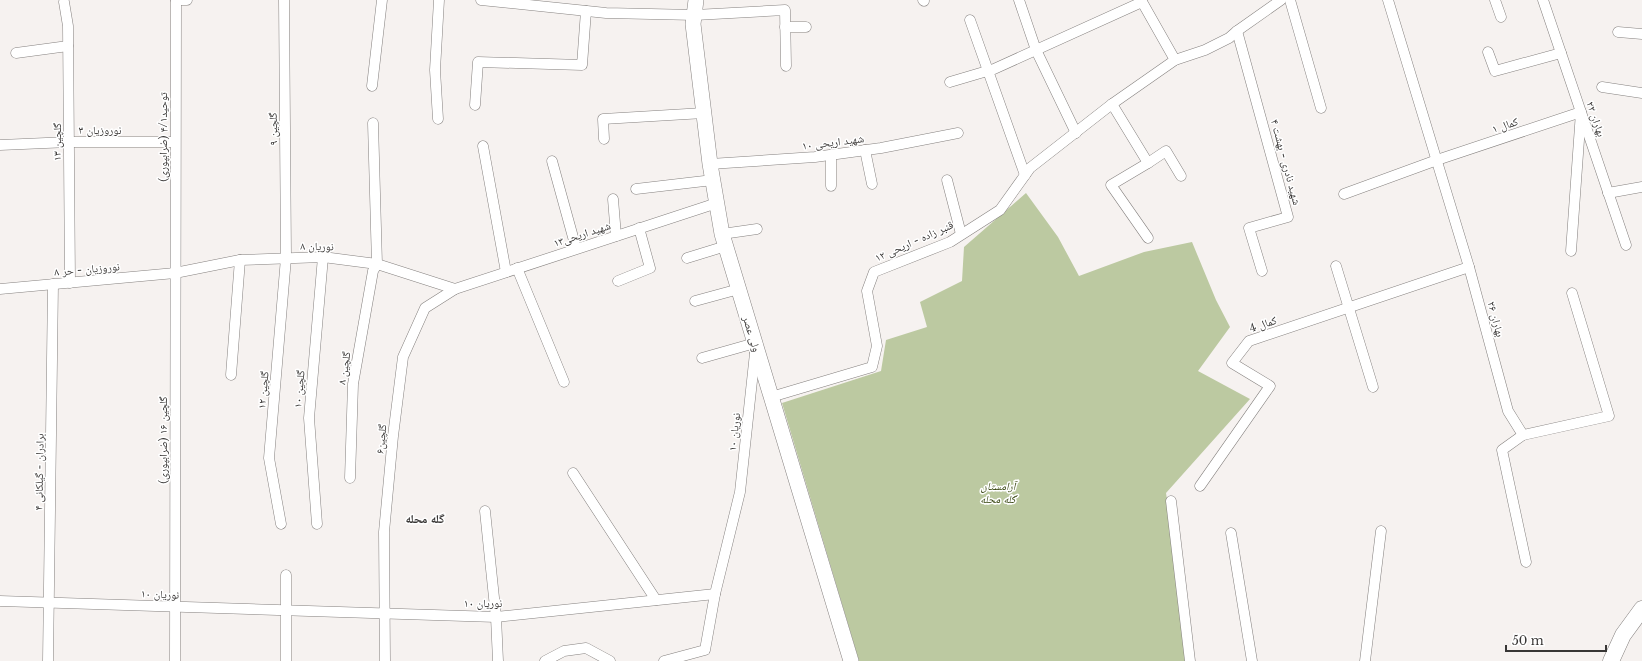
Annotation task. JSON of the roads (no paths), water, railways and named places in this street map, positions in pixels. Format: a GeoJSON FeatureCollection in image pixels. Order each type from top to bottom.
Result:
{"type":"FeatureCollection","features":[{"type":"Feature","properties":{"kind":"main road","name":"ولی عصر"},"geometry":{"type":"LineString","coordinates":[[695,7],[693,24],[710,164],[724,240],[851,661]]}},
{"type":"Feature","properties":{"kind":"main road"},"geometry":{"type":"LineString","coordinates":[[1611,661],[1623,635],[1642,609]]}},
{"type":"Feature","properties":{"kind":"street"},"geometry":{"type":"LineString","coordinates":[[176,0],[187,0]]}},
{"type":"Feature","properties":{"kind":"street","name":"توحید۴/۱ (ضرابپوری)"},"geometry":{"type":"LineString","coordinates":[[175,273],[176,0]]}},
{"type":"Feature","properties":{"kind":"street","name":"گلچین ۹"},"geometry":{"type":"LineString","coordinates":[[284,0],[286,258]]}},
{"type":"Feature","properties":{"kind":"street"},"geometry":{"type":"LineString","coordinates":[[372,86],[382,0]]}},
{"type":"Feature","properties":{"kind":"street"},"geometry":{"type":"LineString","coordinates":[[438,119],[435,70],[439,0]]}},
{"type":"Feature","properties":{"kind":"street"},"geometry":{"type":"LineString","coordinates":[[481,0],[561,4],[586,11],[606,13],[695,7],[785,10],[786,66]]}},
{"type":"Feature","properties":{"kind":"street"},"geometry":{"type":"LineString","coordinates":[[1019,0],[1036,50],[1076,133]]}},
{"type":"Feature","properties":{"kind":"street","name":"قنبر زاده - اریحی ۱۲"},"geometry":{"type":"LineString","coordinates":[[771,397],[872,367],[878,346],[867,291],[874,272],[950,242],[1000,210],[1030,168],[1112,104],[1175,60],[1205,50],[1229,38],[1281,0]]}},
{"type":"Feature","properties":{"kind":"street"},"geometry":{"type":"LineString","coordinates":[[1290,0],[1321,108]]}},
{"type":"Feature","properties":{"kind":"street","name":"بهاران ۲۶"},"geometry":{"type":"LineString","coordinates":[[1388,0],[1469,268],[1508,411],[1523,435]]}},
{"type":"Feature","properties":{"kind":"street"},"geometry":{"type":"LineString","coordinates":[[1495,0],[1501,17]]}},
{"type":"Feature","properties":{"kind":"street","name":"بهاران ۲۲"},"geometry":{"type":"LineString","coordinates":[[1543,0],[1626,245]]}},
{"type":"Feature","properties":{"kind":"street"},"geometry":{"type":"LineString","coordinates":[[950,82],[986,71],[1036,50],[1142,1],[1175,60]]}},
{"type":"Feature","properties":{"kind":"street","name":"گلچین ۱۳"},"geometry":{"type":"LineString","coordinates":[[64,2],[68,26],[70,283]]}},
{"type":"Feature","properties":{"kind":"street"},"geometry":{"type":"LineString","coordinates":[[475,105],[478,62],[582,65],[586,11]]}},
{"type":"Feature","properties":{"kind":"street"},"geometry":{"type":"LineString","coordinates":[[970,20],[986,71],[1025,175]]}},
{"type":"Feature","properties":{"kind":"street"},"geometry":{"type":"LineString","coordinates":[[786,27],[806,27]]}},
{"type":"Feature","properties":{"kind":"street","name":"شهید نادری - بهشت ۴"},"geometry":{"type":"LineString","coordinates":[[1237,31],[1288,217],[1249,228],[1262,270]]}},
{"type":"Feature","properties":{"kind":"street"},"geometry":{"type":"LineString","coordinates":[[1618,32],[1642,34]]}},
{"type":"Feature","properties":{"kind":"street"},"geometry":{"type":"LineString","coordinates":[[16,53],[68,46]]}},
{"type":"Feature","properties":{"kind":"street"},"geometry":{"type":"LineString","coordinates":[[1488,52],[1495,70],[1561,53]]}},
{"type":"Feature","properties":{"kind":"street"},"geometry":{"type":"LineString","coordinates":[[1602,87],[1642,93]]}},
{"type":"Feature","properties":{"kind":"street"},"geometry":{"type":"LineString","coordinates":[[1112,104],[1148,163]]}},
{"type":"Feature","properties":{"kind":"street"},"geometry":{"type":"LineString","coordinates":[[1571,251],[1581,112]]}},
{"type":"Feature","properties":{"kind":"street","name":"کمال ۱"},"geometry":{"type":"LineString","coordinates":[[1344,194],[1437,160],[1581,112]]}},
{"type":"Feature","properties":{"kind":"street"},"geometry":{"type":"LineString","coordinates":[[604,138],[603,119],[704,113]]}},
{"type":"Feature","properties":{"kind":"street","name":"گلچین ۸"},"geometry":{"type":"LineString","coordinates":[[350,478],[353,384],[373,271],[377,264],[373,123]]}},
{"type":"Feature","properties":{"kind":"street","name":"شهید اریحی ۱۰"},"geometry":{"type":"LineString","coordinates":[[710,164],[832,155],[958,133]]}},
{"type":"Feature","properties":{"kind":"street","name":"نوروزیان ۳"},"geometry":{"type":"LineString","coordinates":[[0,146],[69,142],[175,142]]}},
{"type":"Feature","properties":{"kind":"street"},"geometry":{"type":"LineString","coordinates":[[483,146],[506,272]]}},
{"type":"Feature","properties":{"kind":"street"},"geometry":{"type":"LineString","coordinates":[[865,150],[872,184]]}},
{"type":"Feature","properties":{"kind":"street"},"geometry":{"type":"LineString","coordinates":[[1148,238],[1111,185],[1166,151],[1181,176]]}},
{"type":"Feature","properties":{"kind":"street"},"geometry":{"type":"LineString","coordinates":[[831,186],[832,155]]}},
{"type":"Feature","properties":{"kind":"street"},"geometry":{"type":"LineString","coordinates":[[552,161],[576,248]]}},
{"type":"Feature","properties":{"kind":"street"},"geometry":{"type":"LineString","coordinates":[[636,189],[712,180]]}},
{"type":"Feature","properties":{"kind":"street"},"geometry":{"type":"LineString","coordinates":[[947,180],[961,234]]}},
{"type":"Feature","properties":{"kind":"street"},"geometry":{"type":"LineString","coordinates":[[1608,192],[1642,186]]}},
{"type":"Feature","properties":{"kind":"street"},"geometry":{"type":"LineString","coordinates":[[613,199],[616,236]]}},
{"type":"Feature","properties":{"kind":"street","name":"شهید اریحی۱۳"},"geometry":{"type":"LineString","coordinates":[[455,289],[716,203]]}},
{"type":"Feature","properties":{"kind":"street"},"geometry":{"type":"LineString","coordinates":[[618,281],[650,268],[639,228]]}},
{"type":"Feature","properties":{"kind":"street"},"geometry":{"type":"LineString","coordinates":[[687,258],[724,240],[757,229]]}},
{"type":"Feature","properties":{"kind":"street","name":"نوریان ۸"},"geometry":{"type":"LineString","coordinates":[[175,273],[240,260],[323,257],[377,264],[455,289]]}},
{"type":"Feature","properties":{"kind":"street","name":"گلچین ۱۰"},"geometry":{"type":"LineString","coordinates":[[318,524],[309,418],[323,257]]}},
{"type":"Feature","properties":{"kind":"street","name":"گلچین ۱۲"},"geometry":{"type":"LineString","coordinates":[[281,524],[269,458],[286,258]]}},
{"type":"Feature","properties":{"kind":"street"},"geometry":{"type":"LineString","coordinates":[[231,375],[240,260]]}},
{"type":"Feature","properties":{"kind":"street"},"geometry":{"type":"LineString","coordinates":[[1336,266],[1374,387]]}},
{"type":"Feature","properties":{"kind":"street"},"geometry":{"type":"LineString","coordinates":[[517,268],[564,382]]}},
{"type":"Feature","properties":{"kind":"street","name":"کمال 4"},"geometry":{"type":"LineString","coordinates":[[1200,486],[1270,386],[1232,364],[1249,341],[1469,268]]}},
{"type":"Feature","properties":{"kind":"street","name":"نوروزیان - حر ۸"},"geometry":{"type":"LineString","coordinates":[[0,289],[175,273]]}},
{"type":"Feature","properties":{"kind":"street","name":"گلچین ۱۶ (ضرابپوری)"},"geometry":{"type":"LineString","coordinates":[[175,273],[175,661]]}},
{"type":"Feature","properties":{"kind":"street","name":"برادران - گیلکانی ۴"},"geometry":{"type":"LineString","coordinates":[[48,661],[50,603],[53,284]]}},
{"type":"Feature","properties":{"kind":"street","name":"گلچین۶"},"geometry":{"type":"LineString","coordinates":[[385,661],[384,532],[393,436],[403,357],[425,308],[455,289]]}},
{"type":"Feature","properties":{"kind":"street"},"geometry":{"type":"LineString","coordinates":[[694,301],[739,289]]}},
{"type":"Feature","properties":{"kind":"street"},"geometry":{"type":"LineString","coordinates":[[1526,562],[1502,450],[1523,435],[1609,416],[1572,293]]}},
{"type":"Feature","properties":{"kind":"street"},"geometry":{"type":"LineString","coordinates":[[702,358],[756,345]]}},
{"type":"Feature","properties":{"kind":"street","name":"نوریان ۱۰"},"geometry":{"type":"LineString","coordinates":[[0,601],[496,617],[715,594],[740,492],[756,345]]}},
{"type":"Feature","properties":{"kind":"street"},"geometry":{"type":"LineString","coordinates":[[573,473],[656,600]]}},
{"type":"Feature","properties":{"kind":"street"},"geometry":{"type":"LineString","coordinates":[[1171,501],[1190,661]]}},
{"type":"Feature","properties":{"kind":"street"},"geometry":{"type":"LineString","coordinates":[[485,511],[496,617],[498,661]]}},
{"type":"Feature","properties":{"kind":"street"},"geometry":{"type":"LineString","coordinates":[[1365,661],[1382,531]]}},
{"type":"Feature","properties":{"kind":"street"},"geometry":{"type":"LineString","coordinates":[[1231,533],[1252,661]]}},
{"type":"Feature","properties":{"kind":"street"},"geometry":{"type":"LineString","coordinates":[[286,575],[286,661]]}},
{"type":"Feature","properties":{"kind":"street"},"geometry":{"type":"LineString","coordinates":[[664,661],[705,650],[715,594]]}},
{"type":"Feature","properties":{"kind":"street"},"geometry":{"type":"LineString","coordinates":[[545,661],[564,651],[586,648],[610,661]]}},
{"type":"Feature","properties":{"kind":"district","name":"گله محله"},"geometry":{"type":"Point","coordinates":[425,518]}},
{"type":"Feature","properties":{"kind":"park label","name":"آرامستان گله محله"},"geometry":{"type":"Point","coordinates":[998,492]}}]}
